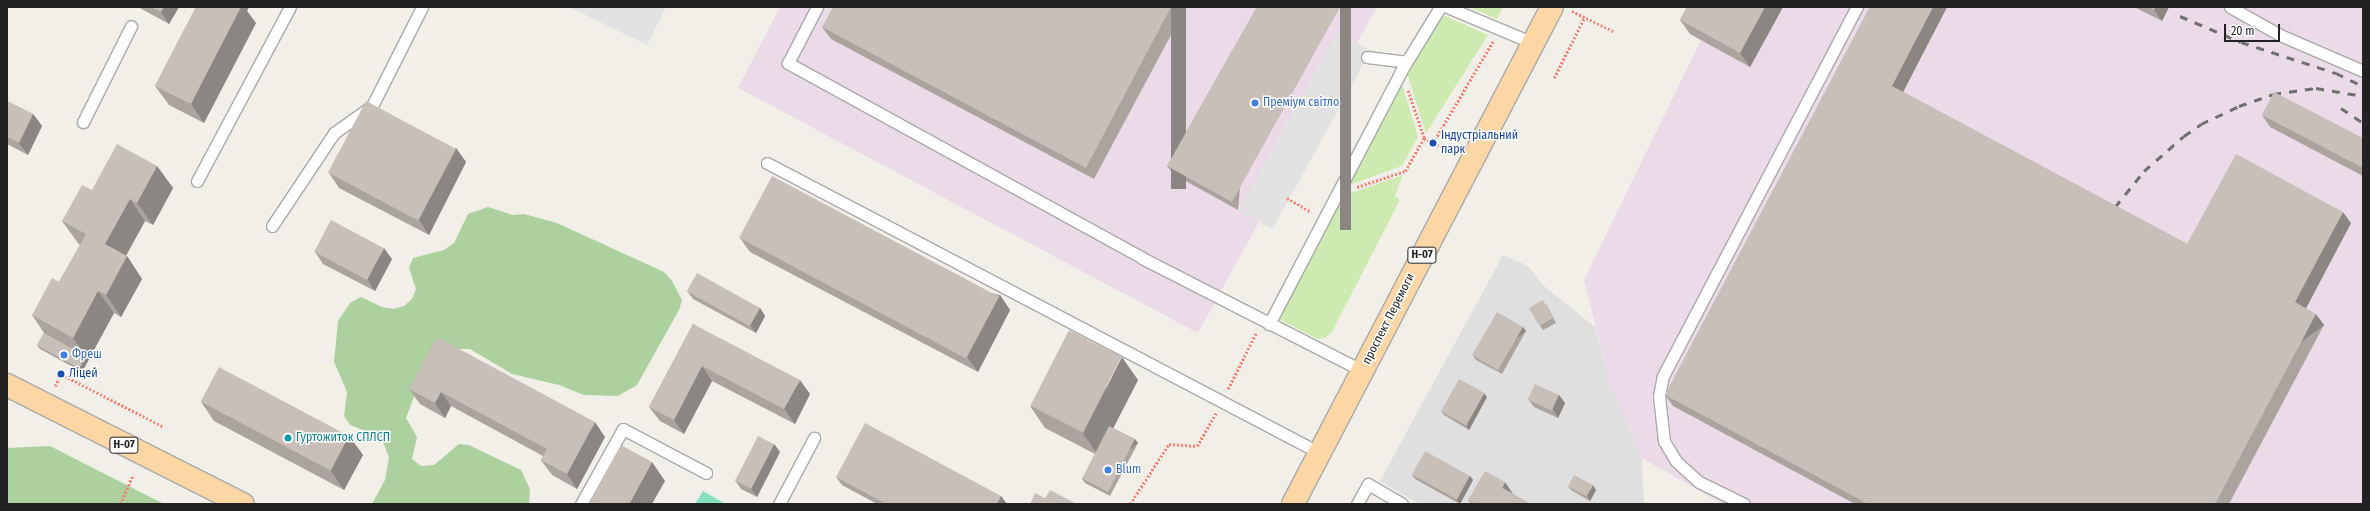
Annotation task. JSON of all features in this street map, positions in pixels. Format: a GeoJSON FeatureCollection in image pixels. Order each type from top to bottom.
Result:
{"type":"FeatureCollection","features":[{"type":"Feature","properties":{"kind":"main road","name":"проспект Перемоги"},"geometry":{"type":"LineString","coordinates":[[1293,504],[1552,7]]}},
{"type":"Feature","properties":{"kind":"main road","name":"Н-07"},"geometry":{"type":"LineString","coordinates":[[7,385],[242,504]]}},
{"type":"Feature","properties":{"kind":"lane"},"geometry":{"type":"LineString","coordinates":[[197,181],[290,7]]}},
{"type":"Feature","properties":{"kind":"lane"},"geometry":{"type":"LineString","coordinates":[[272,226],[334,133],[372,106],[422,7]]}},
{"type":"Feature","properties":{"kind":"lane"},"geometry":{"type":"LineString","coordinates":[[817,7],[788,63],[1142,258],[1363,371]]}},
{"type":"Feature","properties":{"kind":"lane"},"geometry":{"type":"LineString","coordinates":[[1269,324],[1325,220],[1404,66],[1440,7]]}},
{"type":"Feature","properties":{"kind":"lane"},"geometry":{"type":"LineString","coordinates":[[1447,7],[1533,43]]}},
{"type":"Feature","properties":{"kind":"lane"},"geometry":{"type":"LineString","coordinates":[[1744,504],[1699,482],[1676,461],[1664,440],[1659,396],[1663,376],[1858,7]]}},
{"type":"Feature","properties":{"kind":"lane"},"geometry":{"type":"LineString","coordinates":[[2230,7],[2280,35],[2363,71]]}},
{"type":"Feature","properties":{"kind":"lane"},"geometry":{"type":"LineString","coordinates":[[83,122],[131,26]]}},
{"type":"Feature","properties":{"kind":"lane"},"geometry":{"type":"LineString","coordinates":[[1367,57],[1404,66]]}},
{"type":"Feature","properties":{"kind":"lane"},"geometry":{"type":"LineString","coordinates":[[767,163],[1320,453]]}},
{"type":"Feature","properties":{"kind":"lane"},"geometry":{"type":"LineString","coordinates":[[581,504],[623,429],[706,473]]}},
{"type":"Feature","properties":{"kind":"lane"},"geometry":{"type":"LineString","coordinates":[[779,504],[814,438]]}},
{"type":"Feature","properties":{"kind":"lane"},"geometry":{"type":"LineString","coordinates":[[1357,504],[1368,484],[1402,504]]}},
{"type":"Feature","properties":{"kind":"path"},"geometry":{"type":"LineString","coordinates":[[1566,7],[1584,18],[1615,32]]}},
{"type":"Feature","properties":{"kind":"path"},"geometry":{"type":"LineString","coordinates":[[1554,78],[1584,18]]}},
{"type":"Feature","properties":{"kind":"path"},"geometry":{"type":"LineString","coordinates":[[1404,66],[1424,138],[1433,143],[1492,45]]}},
{"type":"Feature","properties":{"kind":"path"},"geometry":{"type":"LineString","coordinates":[[1338,193],[1405,171],[1424,138]]}},
{"type":"Feature","properties":{"kind":"path"},"geometry":{"type":"LineString","coordinates":[[1287,198],[1325,220]]}},
{"type":"Feature","properties":{"kind":"path"},"geometry":{"type":"LineString","coordinates":[[1130,504],[1169,444],[1197,446],[1222,402],[1256,332],[1269,324]]}},
{"type":"Feature","properties":{"kind":"path"},"geometry":{"type":"LineString","coordinates":[[46,405],[61,374],[164,427]]}},
{"type":"Feature","properties":{"kind":"path"},"geometry":{"type":"LineString","coordinates":[[120,504],[133,476]]}},
{"type":"Feature","properties":{"kind":"shaded area"},"geometry":{"type":"Polygon","coordinates":[[[569,7],[666,7],[647,45],[569,7]]]}},
{"type":"Feature","properties":{"kind":"shaded area"},"geometry":{"type":"Polygon","coordinates":[[[780,7],[1377,7],[1198,333],[738,88],[780,7]]]}},
{"type":"Feature","properties":{"kind":"shaded area"},"geometry":{"type":"Polygon","coordinates":[[[1706,7],[2363,7],[2363,504],[1722,504],[1642,458],[1609,380],[1584,280],[1701,40],[1690,34],[1706,7]]]}},
{"type":"Feature","properties":{"kind":"shaded area"},"geometry":{"type":"Polygon","coordinates":[[[1337,32],[1371,51],[1272,229],[1238,210],[1337,32]]]}},
{"type":"Feature","properties":{"kind":"shaded area"},"geometry":{"type":"Polygon","coordinates":[[[1503,255],[1528,266],[1544,286],[1595,327],[1609,380],[1642,458],[1644,504],[1419,504],[1380,481],[1503,255]]]}},
{"type":"Feature","properties":{"kind":"green space"},"geometry":{"type":"Polygon","coordinates":[[[1469,7],[1503,7],[1497,19],[1469,7]]]}},
{"type":"Feature","properties":{"kind":"green space"},"geometry":{"type":"Polygon","coordinates":[[[1441,14],[1488,35],[1426,133],[1407,73],[1441,14]]]}},
{"type":"Feature","properties":{"kind":"green space"},"geometry":{"type":"Polygon","coordinates":[[[1402,84],[1418,137],[1402,166],[1349,185],[1402,84]]]}},
{"type":"Feature","properties":{"kind":"green space"},"geometry":{"type":"Polygon","coordinates":[[[1403,175],[1395,196],[1400,200],[1332,332],[1325,338],[1317,339],[1277,318],[1343,196],[1403,175]]]}},
{"type":"Feature","properties":{"kind":"green space"},"geometry":{"type":"Polygon","coordinates":[[[488,207],[513,215],[524,214],[557,223],[664,272],[672,281],[682,300],[679,310],[637,385],[618,396],[584,395],[559,385],[512,374],[470,349],[442,349],[422,376],[406,418],[417,437],[412,459],[421,466],[434,465],[459,444],[469,445],[521,470],[530,489],[529,504],[372,504],[385,480],[389,457],[381,437],[350,425],[344,416],[347,392],[334,362],[338,321],[350,303],[361,297],[382,307],[393,309],[404,306],[412,299],[416,289],[409,268],[413,258],[444,250],[454,243],[468,214],[488,207]]]}},
{"type":"Feature","properties":{"kind":"green space"},"geometry":{"type":"Polygon","coordinates":[[[50,446],[164,504],[7,504],[7,448],[50,446]]]}},
{"type":"Feature","properties":{"kind":"green space"},"geometry":{"type":"Polygon","coordinates":[[[703,491],[726,504],[695,504],[703,491]]]}},
{"type":"Feature","properties":{"kind":"building"},"geometry":{"type":"Polygon","coordinates":[[[151,7],[164,7],[161,12],[151,7]]]}},
{"type":"Feature","properties":{"kind":"building"},"geometry":{"type":"Polygon","coordinates":[[[196,7],[241,7],[191,104],[155,86],[196,7]]]}},
{"type":"Feature","properties":{"kind":"building"},"geometry":{"type":"Polygon","coordinates":[[[833,7],[1171,7],[1086,168],[822,27],[833,7]]]}},
{"type":"Feature","properties":{"kind":"building","name":"Преміум світло"},"geometry":{"type":"Polygon","coordinates":[[[1257,7],[1340,7],[1232,202],[1167,166],[1257,7]]]}},
{"type":"Feature","properties":{"kind":"building"},"geometry":{"type":"Polygon","coordinates":[[[1687,7],[1765,7],[1740,53],[1680,20],[1687,7]]]}},
{"type":"Feature","properties":{"kind":"building"},"geometry":{"type":"Polygon","coordinates":[[[1870,7],[1933,7],[1892,86],[2187,244],[2236,154],[2343,212],[2295,302],[2316,314],[2215,504],[1868,504],[1665,395],[1870,7]]]}},
{"type":"Feature","properties":{"kind":"building"},"geometry":{"type":"Polygon","coordinates":[[[2274,92],[2363,138],[2363,168],[2262,115],[2274,92]]]}},
{"type":"Feature","properties":{"kind":"building"},"geometry":{"type":"Polygon","coordinates":[[[7,101],[33,114],[19,143],[7,137],[7,101]]]}},
{"type":"Feature","properties":{"kind":"building"},"geometry":{"type":"Polygon","coordinates":[[[366,101],[456,149],[418,220],[328,173],[366,101]]]}},
{"type":"Feature","properties":{"kind":"building"},"geometry":{"type":"Polygon","coordinates":[[[117,144],[157,166],[137,203],[130,199],[105,244],[127,256],[106,295],[98,291],[73,338],[32,315],[52,278],[59,282],[86,234],[62,221],[82,185],[92,190],[117,144]]]}},
{"type":"Feature","properties":{"kind":"building"},"geometry":{"type":"Polygon","coordinates":[[[772,176],[999,297],[966,358],[739,238],[772,176]]]}},
{"type":"Feature","properties":{"kind":"building"},"geometry":{"type":"Polygon","coordinates":[[[331,220],[384,248],[367,280],[314,252],[331,220]]]}},
{"type":"Feature","properties":{"kind":"building"},"geometry":{"type":"Polygon","coordinates":[[[697,273],[760,308],[750,326],[687,291],[697,273]]]}},
{"type":"Feature","properties":{"kind":"building"},"geometry":{"type":"Polygon","coordinates":[[[1543,300],[1553,318],[1539,326],[1529,308],[1543,300]]]}},
{"type":"Feature","properties":{"kind":"building"},"geometry":{"type":"Polygon","coordinates":[[[1497,312],[1523,327],[1498,370],[1472,355],[1497,312]]]}},
{"type":"Feature","properties":{"kind":"building"},"geometry":{"type":"Polygon","coordinates":[[[693,324],[800,380],[784,409],[702,366],[674,420],[649,407],[693,324]]]}},
{"type":"Feature","properties":{"kind":"building"},"geometry":{"type":"Polygon","coordinates":[[[1069,330],[1122,357],[1083,433],[1030,406],[1069,330]]]}},
{"type":"Feature","properties":{"kind":"building","name":"Фреш"},"geometry":{"type":"Polygon","coordinates":[[[44,333],[86,356],[79,369],[37,345],[44,333]]]}},
{"type":"Feature","properties":{"kind":"building"},"geometry":{"type":"Polygon","coordinates":[[[437,337],[595,422],[567,474],[541,460],[547,449],[441,392],[435,403],[409,389],[437,337]]]}},
{"type":"Feature","properties":{"kind":"building","name":"Гуртожиток СПЛСП"},"geometry":{"type":"Polygon","coordinates":[[[219,367],[349,436],[330,470],[201,401],[219,367]]]}},
{"type":"Feature","properties":{"kind":"building"},"geometry":{"type":"Polygon","coordinates":[[[1459,379],[1484,393],[1466,425],[1441,411],[1459,379]]]}},
{"type":"Feature","properties":{"kind":"building"},"geometry":{"type":"Polygon","coordinates":[[[1535,384],[1559,395],[1551,410],[1528,399],[1535,384]]]}},
{"type":"Feature","properties":{"kind":"building"},"geometry":{"type":"Polygon","coordinates":[[[865,423],[1001,496],[997,504],[886,504],[836,477],[865,423]]]}},
{"type":"Feature","properties":{"kind":"building","name":"Blum"},"geometry":{"type":"Polygon","coordinates":[[[1109,426],[1135,439],[1108,492],[1082,479],[1109,426]]]}},
{"type":"Feature","properties":{"kind":"building"},"geometry":{"type":"Polygon","coordinates":[[[758,436],[774,444],[751,489],[735,481],[758,436]]]}},
{"type":"Feature","properties":{"kind":"building"},"geometry":{"type":"Polygon","coordinates":[[[621,445],[652,462],[629,504],[589,504],[621,445]]]}},
{"type":"Feature","properties":{"kind":"building"},"geometry":{"type":"Polygon","coordinates":[[[1425,451],[1470,476],[1457,499],[1412,475],[1425,451]]]}},
{"type":"Feature","properties":{"kind":"building"},"geometry":{"type":"Polygon","coordinates":[[[1485,471],[1505,482],[1502,488],[1530,504],[1476,504],[1468,500],[1485,471]]]}},
{"type":"Feature","properties":{"kind":"building"},"geometry":{"type":"Polygon","coordinates":[[[1574,475],[1593,485],[1586,496],[1568,486],[1574,475]]]}},
{"type":"Feature","properties":{"kind":"building"},"geometry":{"type":"Polygon","coordinates":[[[1050,490],[1077,504],[1056,504],[1045,498],[1050,490]]]}},
{"type":"Feature","properties":{"kind":"building"},"geometry":{"type":"Polygon","coordinates":[[[1035,493],[1056,504],[1030,504],[1035,493]]]}},
{"type":"Feature","properties":{"kind":"railway"},"geometry":{"type":"LineString","coordinates":[[2180,16],[2241,42],[2336,73],[2363,86]]}},
{"type":"Feature","properties":{"kind":"railway"},"geometry":{"type":"LineString","coordinates":[[2115,207],[2144,171],[2184,136],[2201,124],[2239,106],[2273,94],[2316,88],[2363,96]]}},
{"type":"Feature","properties":{"kind":"railway"},"geometry":{"type":"LineString","coordinates":[[2341,108],[2363,123]]}},
{"type":"Feature","properties":{"kind":"place","name":"Преміум світло"},"geometry":{"type":"Point","coordinates":[1255,103]}},
{"type":"Feature","properties":{"kind":"place","name":"Індустріальний парк"},"geometry":{"type":"Point","coordinates":[1433,143]}},
{"type":"Feature","properties":{"kind":"place","name":"Фреш"},"geometry":{"type":"Point","coordinates":[64,355]}},
{"type":"Feature","properties":{"kind":"place","name":"Ліцей"},"geometry":{"type":"Point","coordinates":[61,374]}},
{"type":"Feature","properties":{"kind":"place","name":"Гуртожиток СПЛСП"},"geometry":{"type":"Point","coordinates":[288,438]}},
{"type":"Feature","properties":{"kind":"place","name":"Blum"},"geometry":{"type":"Point","coordinates":[1108,470]}}]}
